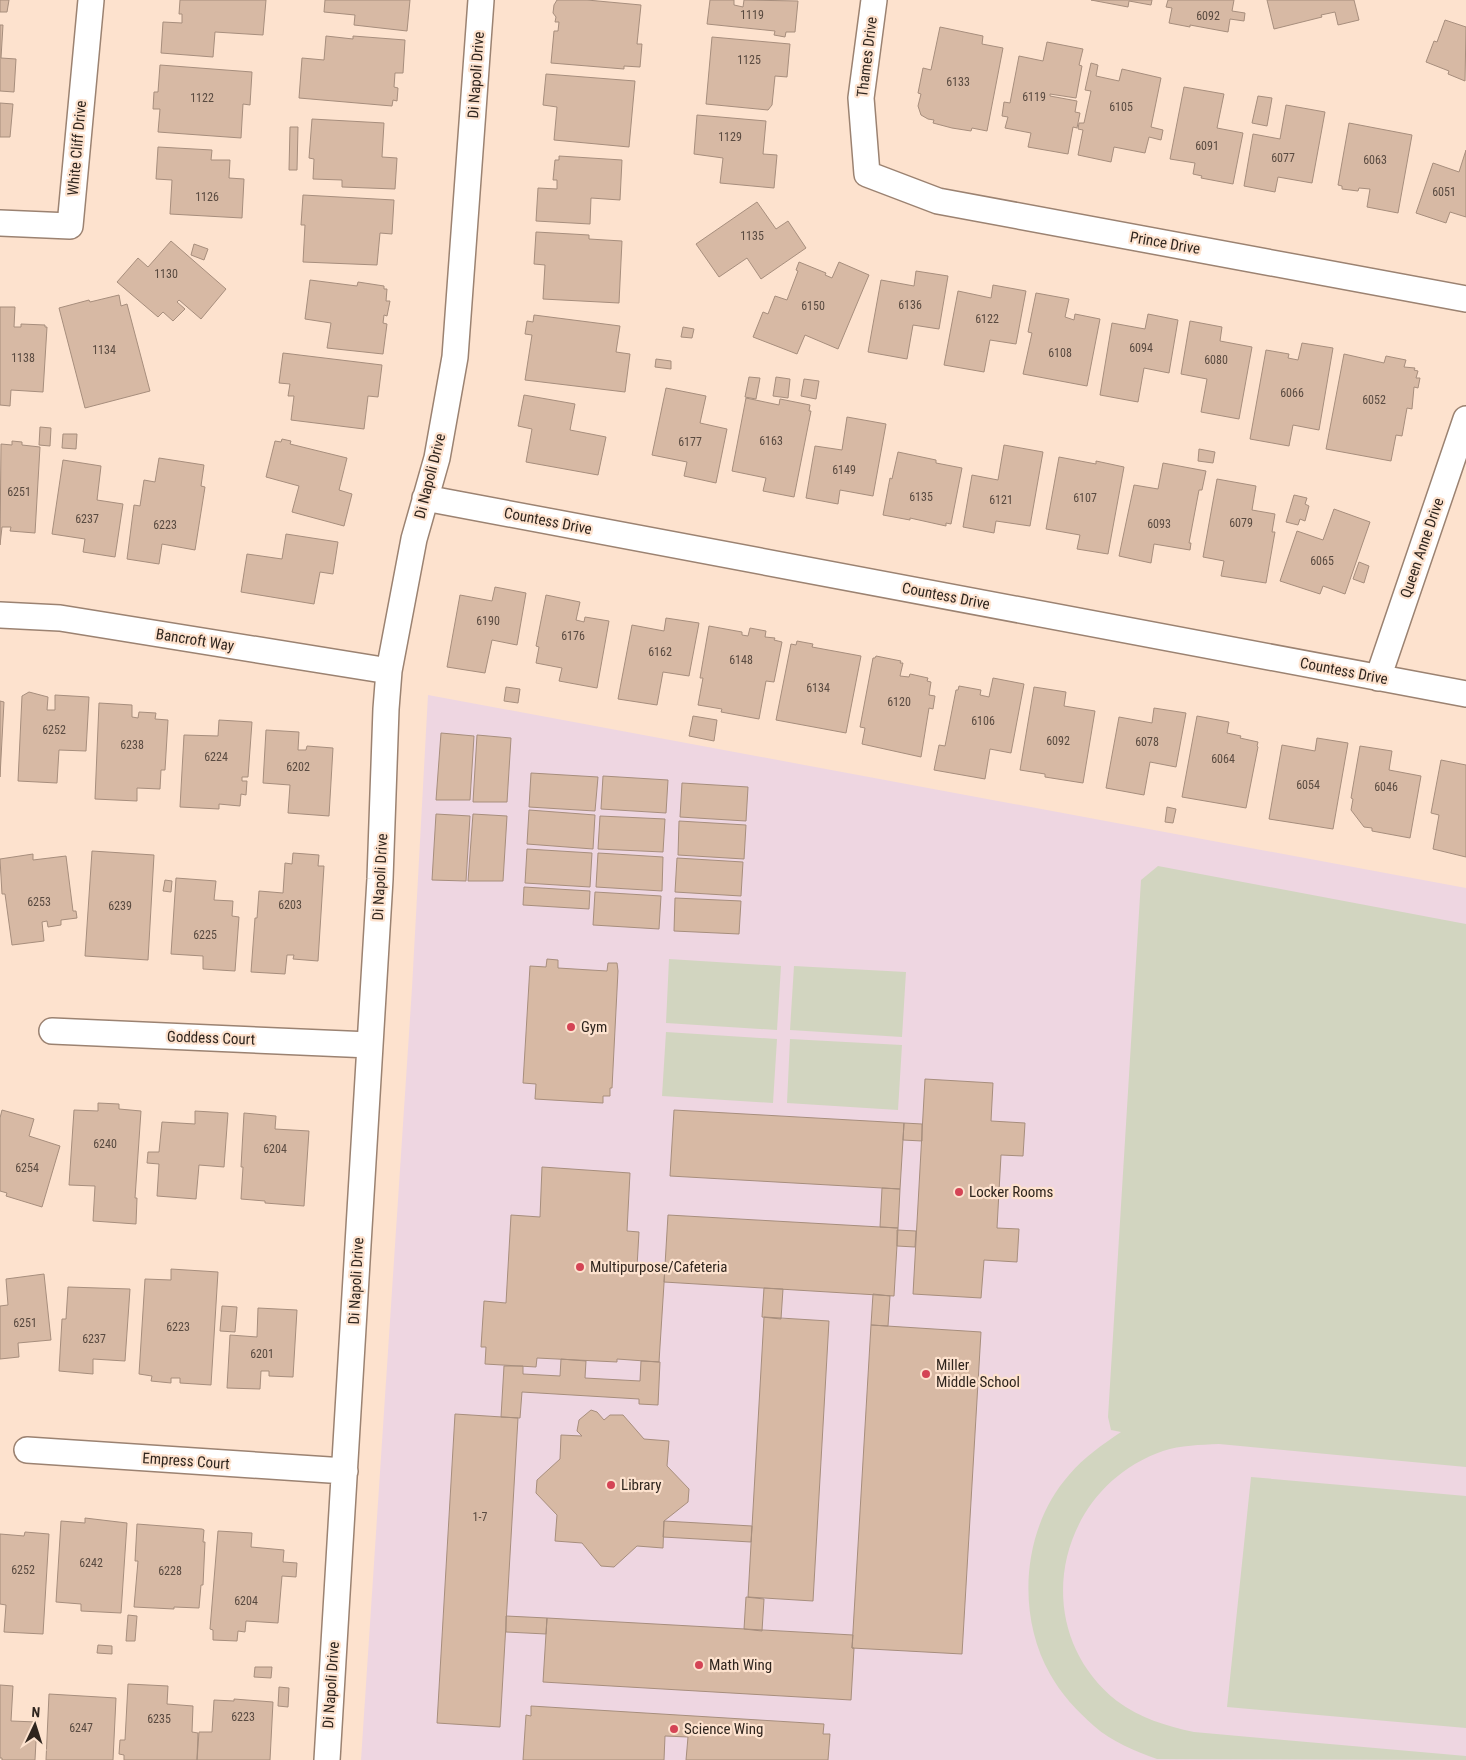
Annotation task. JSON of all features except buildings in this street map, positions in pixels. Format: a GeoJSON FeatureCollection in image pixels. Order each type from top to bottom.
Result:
{"type":"FeatureCollection","features":[{"type":"Feature","properties":{"kind":"street","name":"White Cliff Drive"},"geometry":{"type":"LineString","coordinates":[[0,223],[70,226],[91,0]]}},
{"type":"Feature","properties":{"kind":"street","name":"Di Napoli Drive"},"geometry":{"type":"LineString","coordinates":[[327,1760],[380,879],[389,671],[414,539],[437,458],[455,357],[481,0]]}},
{"type":"Feature","properties":{"kind":"street","name":"Thames Drive"},"geometry":{"type":"LineString","coordinates":[[867,174],[861,98],[874,0]]}},
{"type":"Feature","properties":{"kind":"street","name":"Prince Drive"},"geometry":{"type":"LineString","coordinates":[[867,174],[938,201],[1466,299]]}},
{"type":"Feature","properties":{"kind":"street","name":"Queen Anne Drive"},"geometry":{"type":"LineString","coordinates":[[1378,678],[1466,419]]}},
{"type":"Feature","properties":{"kind":"street","name":"Countess Drive"},"geometry":{"type":"LineString","coordinates":[[425,498],[1466,694]]}},
{"type":"Feature","properties":{"kind":"street","name":"Bancroft Way"},"geometry":{"type":"LineString","coordinates":[[0,615],[60,618],[389,671]]}},
{"type":"Feature","properties":{"kind":"street","name":"Goddess Court"},"geometry":{"type":"LineString","coordinates":[[52,1032],[370,1045]]}},
{"type":"Feature","properties":{"kind":"street","name":"Empress Court"},"geometry":{"type":"LineString","coordinates":[[27,1450],[345,1471]]}},
{"type":"Feature","properties":{"kind":"shaded area","name":"Miller Middle School"},"geometry":{"type":"Polygon","coordinates":[[[428,695],[1466,888],[1466,1760],[361,1760],[412,988],[428,695]]]}},
{"type":"Feature","properties":{"kind":"green space"},"geometry":{"type":"Polygon","coordinates":[[[1158,866],[1466,924],[1466,1467],[1219,1444],[1184,1446],[1163,1451],[1127,1469],[1098,1496],[1077,1527],[1066,1563],[1063,1600],[1071,1637],[1088,1671],[1117,1701],[1144,1717],[1163,1724],[1194,1732],[1466,1756],[1466,1760],[1157,1759],[1116,1741],[1101,1732],[1088,1720],[1059,1688],[1039,1650],[1032,1625],[1029,1599],[1029,1572],[1033,1545],[1041,1520],[1053,1496],[1069,1475],[1094,1452],[1121,1432],[1111,1430],[1108,1417],[1141,880],[1158,866]]]}},
{"type":"Feature","properties":{"kind":"green space"},"geometry":{"type":"Polygon","coordinates":[[[669,959],[781,966],[777,1030],[666,1023],[669,959]]]}},
{"type":"Feature","properties":{"kind":"green space"},"geometry":{"type":"Polygon","coordinates":[[[794,966],[906,972],[902,1037],[790,1030],[794,966]]]}},
{"type":"Feature","properties":{"kind":"green space"},"geometry":{"type":"Polygon","coordinates":[[[666,1032],[777,1039],[773,1103],[662,1096],[666,1032]]]}},
{"type":"Feature","properties":{"kind":"green space"},"geometry":{"type":"Polygon","coordinates":[[[790,1039],[902,1045],[898,1110],[787,1103],[790,1039]]]}},
{"type":"Feature","properties":{"kind":"green space"},"geometry":{"type":"Polygon","coordinates":[[[1251,1477],[1466,1496],[1466,1728],[1227,1707],[1251,1477]]]}},
{"type":"Feature","properties":{"kind":"place","name":"Gym"},"geometry":{"type":"Point","coordinates":[571,1027]}},
{"type":"Feature","properties":{"kind":"place","name":"Locker Rooms"},"geometry":{"type":"Point","coordinates":[959,1192]}},
{"type":"Feature","properties":{"kind":"place","name":"Multipurpose/Cafeteria"},"geometry":{"type":"Point","coordinates":[580,1267]}},
{"type":"Feature","properties":{"kind":"place","name":"Miller Middle School"},"geometry":{"type":"Point","coordinates":[926,1374]}},
{"type":"Feature","properties":{"kind":"place","name":"Library"},"geometry":{"type":"Point","coordinates":[611,1485]}},
{"type":"Feature","properties":{"kind":"place","name":"Math Wing"},"geometry":{"type":"Point","coordinates":[699,1665]}},
{"type":"Feature","properties":{"kind":"place","name":"Science Wing"},"geometry":{"type":"Point","coordinates":[674,1729]}}]}
